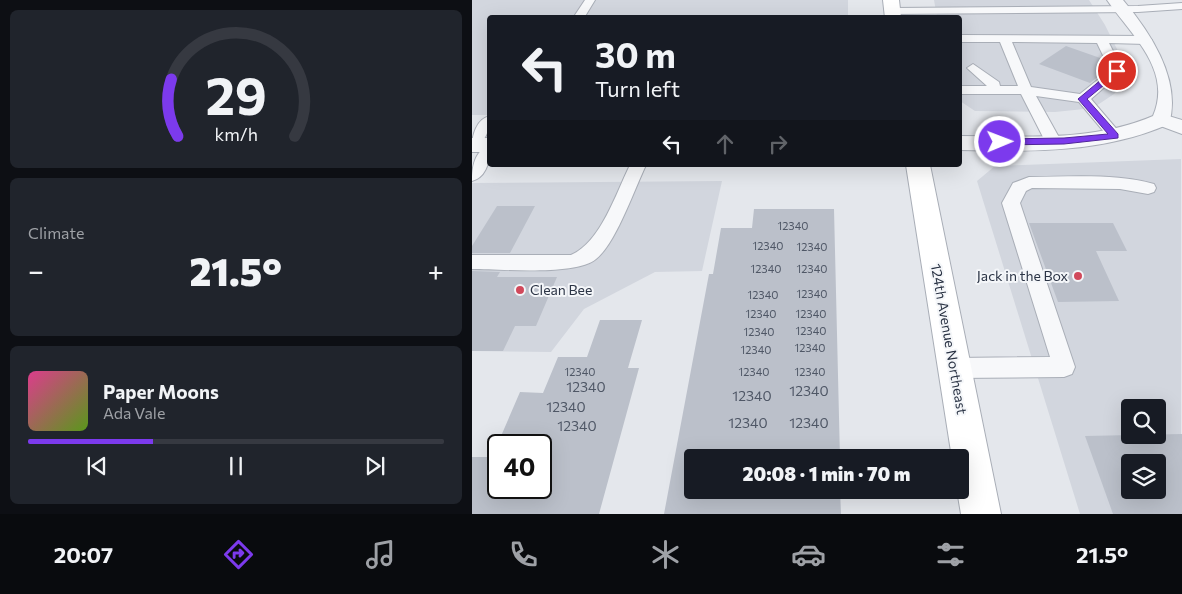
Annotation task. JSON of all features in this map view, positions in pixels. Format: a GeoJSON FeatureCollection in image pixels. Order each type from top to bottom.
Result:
{"type":"FeatureCollection","features":[{"type":"Feature","properties":{"kind":"main road","name":"124th Avenue Northeast"},"geometry":{"type":"LineString","coordinates":[[918,167],[981,514]]}},
{"type":"Feature","properties":{"kind":"street"},"geometry":{"type":"LineString","coordinates":[[962,143],[1053,141],[1115,136],[1172,124],[1169,103],[1175,90],[1146,40],[1118,4]]}},
{"type":"Feature","properties":{"kind":"street"},"geometry":{"type":"LineString","coordinates":[[472,144],[487,145]]}},
{"type":"Feature","properties":{"kind":"lane"},"geometry":{"type":"LineString","coordinates":[[580,15],[590,0]]}},
{"type":"Feature","properties":{"kind":"lane"},"geometry":{"type":"LineString","coordinates":[[892,9],[1081,4],[1182,6]]}},
{"type":"Feature","properties":{"kind":"lane"},"geometry":{"type":"LineString","coordinates":[[962,36],[1146,40]]}},
{"type":"Feature","properties":{"kind":"lane"},"geometry":{"type":"LineString","coordinates":[[962,37],[983,51]]}},
{"type":"Feature","properties":{"kind":"lane"},"geometry":{"type":"LineString","coordinates":[[962,37],[983,51]]}},
{"type":"Feature","properties":{"kind":"lane"},"geometry":{"type":"LineString","coordinates":[[1004,38],[1026,90],[1053,141]]}},
{"type":"Feature","properties":{"kind":"lane"},"geometry":{"type":"LineString","coordinates":[[1083,99],[1117,71],[1101,40]]}},
{"type":"Feature","properties":{"kind":"lane"},"geometry":{"type":"LineString","coordinates":[[994,88],[989,68],[994,88]]}},
{"type":"Feature","properties":{"kind":"lane"},"geometry":{"type":"LineString","coordinates":[[962,90],[994,88],[1026,90],[1083,99],[1115,136]]}},
{"type":"Feature","properties":{"kind":"lane"},"geometry":{"type":"LineString","coordinates":[[472,144],[487,124]]}},
{"type":"Feature","properties":{"kind":"lane"},"geometry":{"type":"LineString","coordinates":[[472,176],[487,155]]}},
{"type":"Feature","properties":{"kind":"lane"},"geometry":{"type":"LineString","coordinates":[[472,262],[574,262],[589,255],[602,240],[637,167]]}},
{"type":"Feature","properties":{"kind":"lane"},"geometry":{"type":"LineString","coordinates":[[954,368],[1064,367],[1011,203],[1019,187],[1029,182],[1120,184],[1148,188]]}},
{"type":"Feature","properties":{"kind":"shaded area"},"geometry":{"type":"Polygon","coordinates":[[[472,0],[848,0],[848,15],[487,15],[487,115],[472,115],[472,0]]]}},
{"type":"Feature","properties":{"kind":"shaded area"},"geometry":{"type":"Polygon","coordinates":[[[934,0],[1089,0],[1105,25],[1126,67],[1124,81],[1114,94],[1096,106],[1084,109],[1055,112],[975,111],[962,102],[962,15],[937,15],[934,0]]]}},
{"type":"Feature","properties":{"kind":"shaded area"},"geometry":{"type":"Polygon","coordinates":[[[1181,159],[1181,514],[1080,514],[977,181],[995,166],[1181,159]]]}},
{"type":"Feature","properties":{"kind":"shaded area"},"geometry":{"type":"Polygon","coordinates":[[[722,181],[702,271],[655,272],[584,309],[551,352],[472,351],[472,183],[722,181]]]}},
{"type":"Feature","properties":{"kind":"building"},"geometry":{"type":"Polygon","coordinates":[[[1066,46],[1103,59],[1108,69],[1090,83],[1039,64],[1066,46]]]}},
{"type":"Feature","properties":{"kind":"building"},"geometry":{"type":"Polygon","coordinates":[[[497,206],[535,206],[510,253],[472,253],[472,246],[497,206]]]}},
{"type":"Feature","properties":{"kind":"building"},"geometry":{"type":"Polygon","coordinates":[[[754,209],[834,209],[840,449],[684,449],[684,499],[840,499],[841,514],[664,514],[709,274],[713,274],[721,228],[752,228],[754,209]]]}},
{"type":"Feature","properties":{"kind":"building","name":"Jack in the Box"},"geometry":{"type":"Polygon","coordinates":[[[1029,223],[1113,223],[1127,251],[1096,251],[1119,301],[1058,302],[1029,223]]]}},
{"type":"Feature","properties":{"kind":"building"},"geometry":{"type":"Polygon","coordinates":[[[472,271],[500,272],[497,277],[557,277],[536,326],[515,326],[503,351],[472,351],[472,271]]]}},
{"type":"Feature","properties":{"kind":"building"},"geometry":{"type":"Polygon","coordinates":[[[600,320],[642,320],[628,368],[639,368],[599,514],[472,514],[472,457],[487,457],[487,499],[552,499],[552,434],[502,434],[520,392],[543,393],[558,357],[587,357],[600,320]]]}},
{"type":"Feature","properties":{"kind":"building"},"geometry":{"type":"Polygon","coordinates":[[[1166,434],[1182,434],[1182,514],[1113,514],[1085,436],[1121,435],[1121,444],[1166,444],[1166,434]]]}},
{"type":"Feature","properties":{"kind":"place","name":"Jack in the Box"},"geometry":{"type":"Point","coordinates":[1078,276]}},
{"type":"Feature","properties":{"kind":"place","name":"Clean Bee"},"geometry":{"type":"Point","coordinates":[520,290]}},
{"type":"Feature","properties":{"kind":"route"},"geometry":{"type":"LineString","coordinates":[[1000,142],[1064,141],[1115,136],[1083,99],[1117,71]]}}]}
